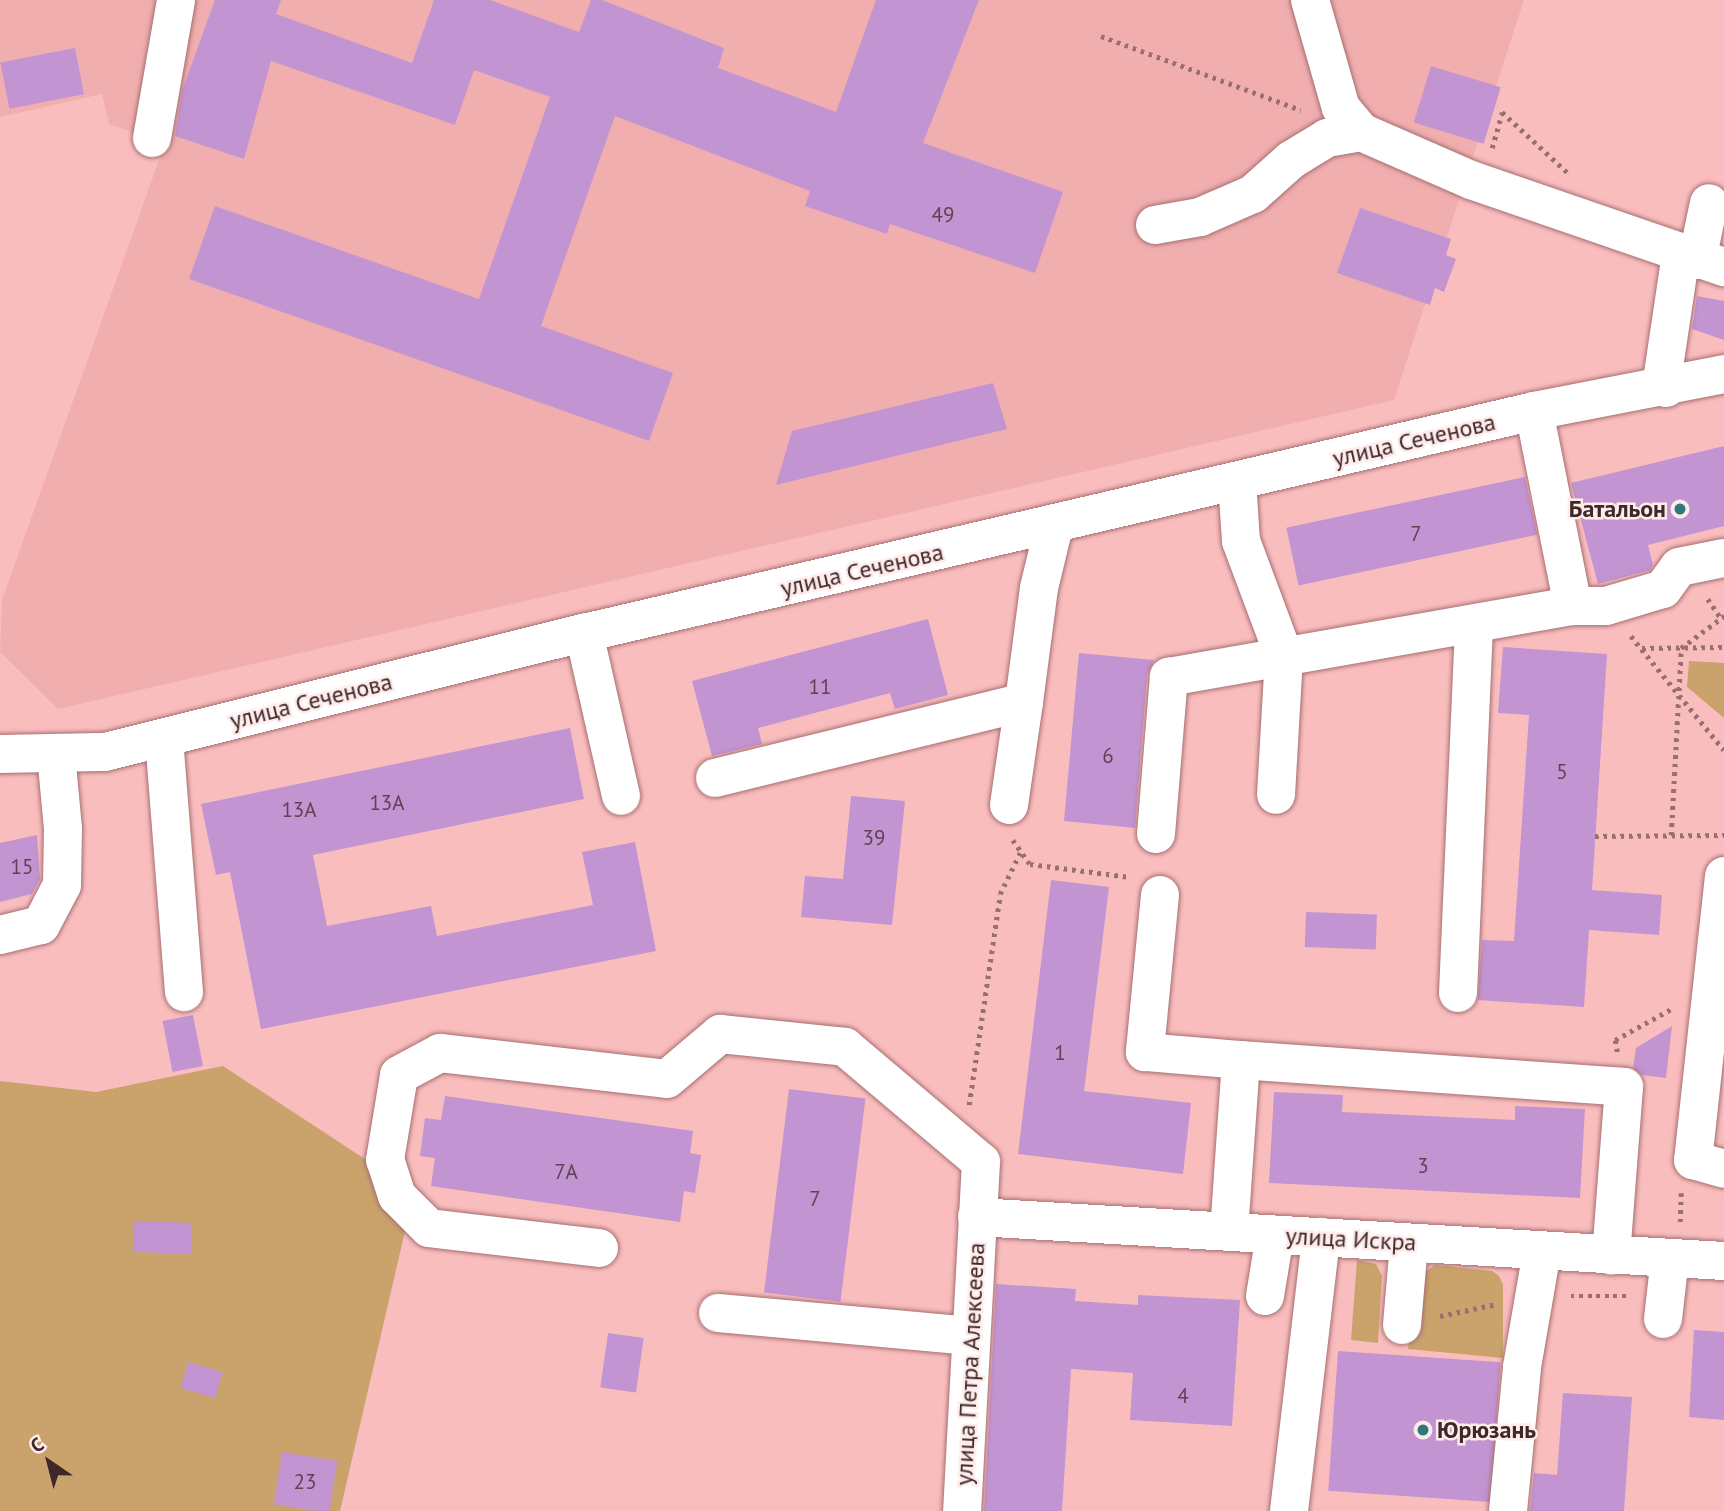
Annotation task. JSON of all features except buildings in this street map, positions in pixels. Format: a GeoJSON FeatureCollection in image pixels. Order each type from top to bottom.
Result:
{"type":"FeatureCollection","features":[{"type":"Feature","properties":{"kind":"street"},"geometry":{"type":"LineString","coordinates":[[152,138],[176,0]]}},
{"type":"Feature","properties":{"kind":"street"},"geometry":{"type":"LineString","coordinates":[[1310,0],[1341,108],[1361,132],[1471,180],[1701,261]]}},
{"type":"Feature","properties":{"kind":"street"},"geometry":{"type":"LineString","coordinates":[[1155,225],[1200,217],[1253,194],[1291,160],[1326,138],[1361,132]]}},
{"type":"Feature","properties":{"kind":"street"},"geometry":{"type":"LineString","coordinates":[[1666,388],[1663,374],[1701,261],[1709,203]]}},
{"type":"Feature","properties":{"kind":"street","name":"улица Сеченова"},"geometry":{"type":"LineString","coordinates":[[0,754],[105,752],[584,633],[1054,526],[1534,411],[1666,388],[1724,374]]}},
{"type":"Feature","properties":{"kind":"street"},"geometry":{"type":"LineString","coordinates":[[1534,411],[1590,606]]}},
{"type":"Feature","properties":{"kind":"street"},"geometry":{"type":"LineString","coordinates":[[1237,481],[1241,541],[1284,656],[1276,795]]}},
{"type":"Feature","properties":{"kind":"street"},"geometry":{"type":"LineString","coordinates":[[1009,804],[1039,588],[1054,526]]}},
{"type":"Feature","properties":{"kind":"street"},"geometry":{"type":"LineString","coordinates":[[1156,834],[1169,677],[1590,606],[1663,589],[1679,567],[1724,558]]}},
{"type":"Feature","properties":{"kind":"street"},"geometry":{"type":"LineString","coordinates":[[1458,993],[1474,625]]}},
{"type":"Feature","properties":{"kind":"street"},"geometry":{"type":"LineString","coordinates":[[584,633],[621,796]]}},
{"type":"Feature","properties":{"kind":"street"},"geometry":{"type":"LineString","coordinates":[[715,778],[1024,702]]}},
{"type":"Feature","properties":{"kind":"street"},"geometry":{"type":"LineString","coordinates":[[163,738],[184,992]]}},
{"type":"Feature","properties":{"kind":"street"},"geometry":{"type":"LineString","coordinates":[[0,935],[41,925],[62,885],[63,829],[56,753]]}},
{"type":"Feature","properties":{"kind":"street"},"geometry":{"type":"LineString","coordinates":[[1724,876],[1693,1160],[1724,1170]]}},
{"type":"Feature","properties":{"kind":"street"},"geometry":{"type":"LineString","coordinates":[[1147,887],[1145,1052],[1624,1087],[1611,1255]]}},
{"type":"Feature","properties":{"kind":"street"},"geometry":{"type":"LineString","coordinates":[[599,1248],[429,1228],[397,1196],[385,1160],[399,1074],[440,1053],[667,1079],[720,1034],[845,1047],[963,1146]]}},
{"type":"Feature","properties":{"kind":"street"},"geometry":{"type":"LineString","coordinates":[[1229,1232],[1241,1060]]}},
{"type":"Feature","properties":{"kind":"street","name":"улица Петра Алексеева"},"geometry":{"type":"LineString","coordinates":[[962,1511],[981,1161],[963,1146]]}},
{"type":"Feature","properties":{"kind":"street","name":"улица Искра"},"geometry":{"type":"LineString","coordinates":[[977,1217],[1724,1261]]}},
{"type":"Feature","properties":{"kind":"street"},"geometry":{"type":"LineString","coordinates":[[1265,1296],[1275,1235]]}},
{"type":"Feature","properties":{"kind":"street"},"geometry":{"type":"LineString","coordinates":[[1289,1511],[1321,1237]]}},
{"type":"Feature","properties":{"kind":"street"},"geometry":{"type":"LineString","coordinates":[[1402,1325],[1409,1243]]}},
{"type":"Feature","properties":{"kind":"street"},"geometry":{"type":"LineString","coordinates":[[1508,1511],[1522,1367],[1542,1251]]}},
{"type":"Feature","properties":{"kind":"street"},"geometry":{"type":"LineString","coordinates":[[1663,1319],[1670,1258]]}},
{"type":"Feature","properties":{"kind":"street"},"geometry":{"type":"LineString","coordinates":[[718,1313],[971,1336]]}},
{"type":"Feature","properties":{"kind":"path"},"geometry":{"type":"LineString","coordinates":[[1101,36],[1309,113]]}},
{"type":"Feature","properties":{"kind":"path"},"geometry":{"type":"LineString","coordinates":[[1590,606],[1642,649],[1724,750]]}},
{"type":"Feature","properties":{"kind":"path"},"geometry":{"type":"LineString","coordinates":[[1681,648],[1724,616]]}},
{"type":"Feature","properties":{"kind":"path"},"geometry":{"type":"LineString","coordinates":[[1642,649],[1724,647]]}},
{"type":"Feature","properties":{"kind":"path"},"geometry":{"type":"LineString","coordinates":[[1671,835],[1681,648]]}},
{"type":"Feature","properties":{"kind":"path"},"geometry":{"type":"LineString","coordinates":[[1009,804],[1013,846],[1030,864],[1147,887]]}},
{"type":"Feature","properties":{"kind":"path"},"geometry":{"type":"LineString","coordinates":[[1595,836],[1724,835]]}},
{"type":"Feature","properties":{"kind":"path"},"geometry":{"type":"LineString","coordinates":[[963,1146],[1000,894],[1020,853]]}},
{"type":"Feature","properties":{"kind":"path"},"geometry":{"type":"LineString","coordinates":[[1624,1087],[1615,1040],[1701,994],[1710,999]]}},
{"type":"Feature","properties":{"kind":"shaded area"},"geometry":{"type":"Polygon","coordinates":[[[0,0],[1524,0],[1394,400],[58,709],[0,652],[2,600],[165,143],[109,124],[102,94],[0,117],[0,0]]]}},
{"type":"Feature","properties":{"kind":"shaded area"},"geometry":{"type":"Polygon","coordinates":[[[1689,661],[1724,663],[1724,718],[1687,687],[1689,661]]]}},
{"type":"Feature","properties":{"kind":"shaded area"},"geometry":{"type":"Polygon","coordinates":[[[223,1066],[377,1167],[406,1227],[340,1511],[0,1511],[0,1081],[96,1092],[223,1066]]]}},
{"type":"Feature","properties":{"kind":"shaded area"},"geometry":{"type":"Polygon","coordinates":[[[1357,1260],[1376,1264],[1382,1276],[1378,1343],[1351,1340],[1357,1260]]]}},
{"type":"Feature","properties":{"kind":"shaded area"},"geometry":{"type":"Polygon","coordinates":[[[1435,1265],[1492,1271],[1499,1276],[1503,1285],[1503,1358],[1408,1349],[1418,1277],[1435,1265]]]}},
{"type":"Feature","properties":{"kind":"place","name":"Батальон"},"geometry":{"type":"Point","coordinates":[1680,509]}},
{"type":"Feature","properties":{"kind":"place","name":"Юрюзань"},"geometry":{"type":"Point","coordinates":[1423,1430]}}]}
